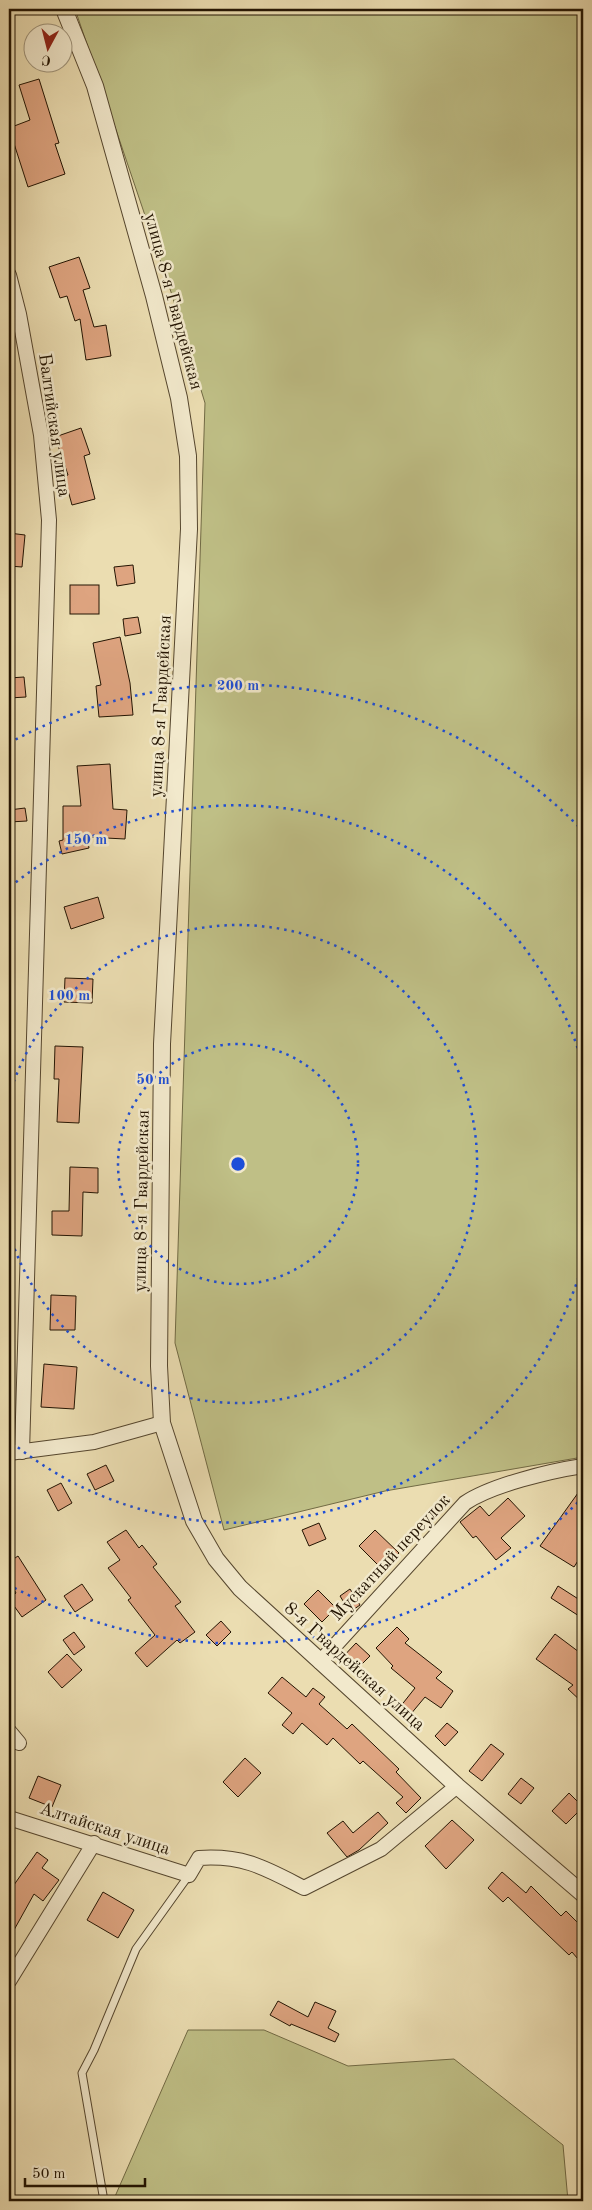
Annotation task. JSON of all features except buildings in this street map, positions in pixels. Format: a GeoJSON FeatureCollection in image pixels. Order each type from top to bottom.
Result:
{"type":"FeatureCollection","features":[{"type":"Feature","properties":{"kind":"street","name":"улица 8-я Гвардейская"},"geometry":{"type":"LineString","coordinates":[[64,9],[95,86],[154,296],[180,398],[188,456],[188,529],[162,1044],[159,1366],[162,1422]]}},
{"type":"Feature","properties":{"kind":"street","name":"Балтийская улица"},"geometry":{"type":"LineString","coordinates":[[9,275],[19,314],[41,435],[49,520],[15,1452]]}},
{"type":"Feature","properties":{"kind":"street"},"geometry":{"type":"LineString","coordinates":[[15,1452],[94,1442],[162,1422]]}},
{"type":"Feature","properties":{"kind":"street","name":"8-я Гвардейская улица"},"geometry":{"type":"LineString","coordinates":[[162,1422],[194,1521],[216,1559],[240,1588],[457,1786],[583,1894]]}},
{"type":"Feature","properties":{"kind":"street","name":"Мускатный переулок"},"geometry":{"type":"LineString","coordinates":[[320,1662],[465,1503],[477,1495],[549,1473],[583,1466]]}},
{"type":"Feature","properties":{"kind":"street"},"geometry":{"type":"LineString","coordinates":[[9,1732],[19,1743]]}},
{"type":"Feature","properties":{"kind":"street"},"geometry":{"type":"LineString","coordinates":[[189,1875],[199,1858],[237,1858],[256,1864],[304,1888],[381,1849],[457,1786]]}},
{"type":"Feature","properties":{"kind":"street","name":"Алтайская улица"},"geometry":{"type":"LineString","coordinates":[[9,1818],[94,1843],[189,1875]]}},
{"type":"Feature","properties":{"kind":"street"},"geometry":{"type":"LineString","coordinates":[[9,1981],[94,1843]]}},
{"type":"Feature","properties":{"kind":"lane"},"geometry":{"type":"LineString","coordinates":[[104,2201],[82,2073],[94,2050],[136,1949],[189,1875]]}},
{"type":"Feature","properties":{"kind":"green space"},"geometry":{"type":"Polygon","coordinates":[[[75,9],[583,9],[583,1457],[385,1491],[224,1530],[175,1343],[205,403],[171,292],[75,9]]]}},
{"type":"Feature","properties":{"kind":"green space"},"geometry":{"type":"Polygon","coordinates":[[[188,2030],[264,2030],[348,2066],[454,2059],[563,2145],[568,2201],[113,2201],[188,2030]]]}}]}
